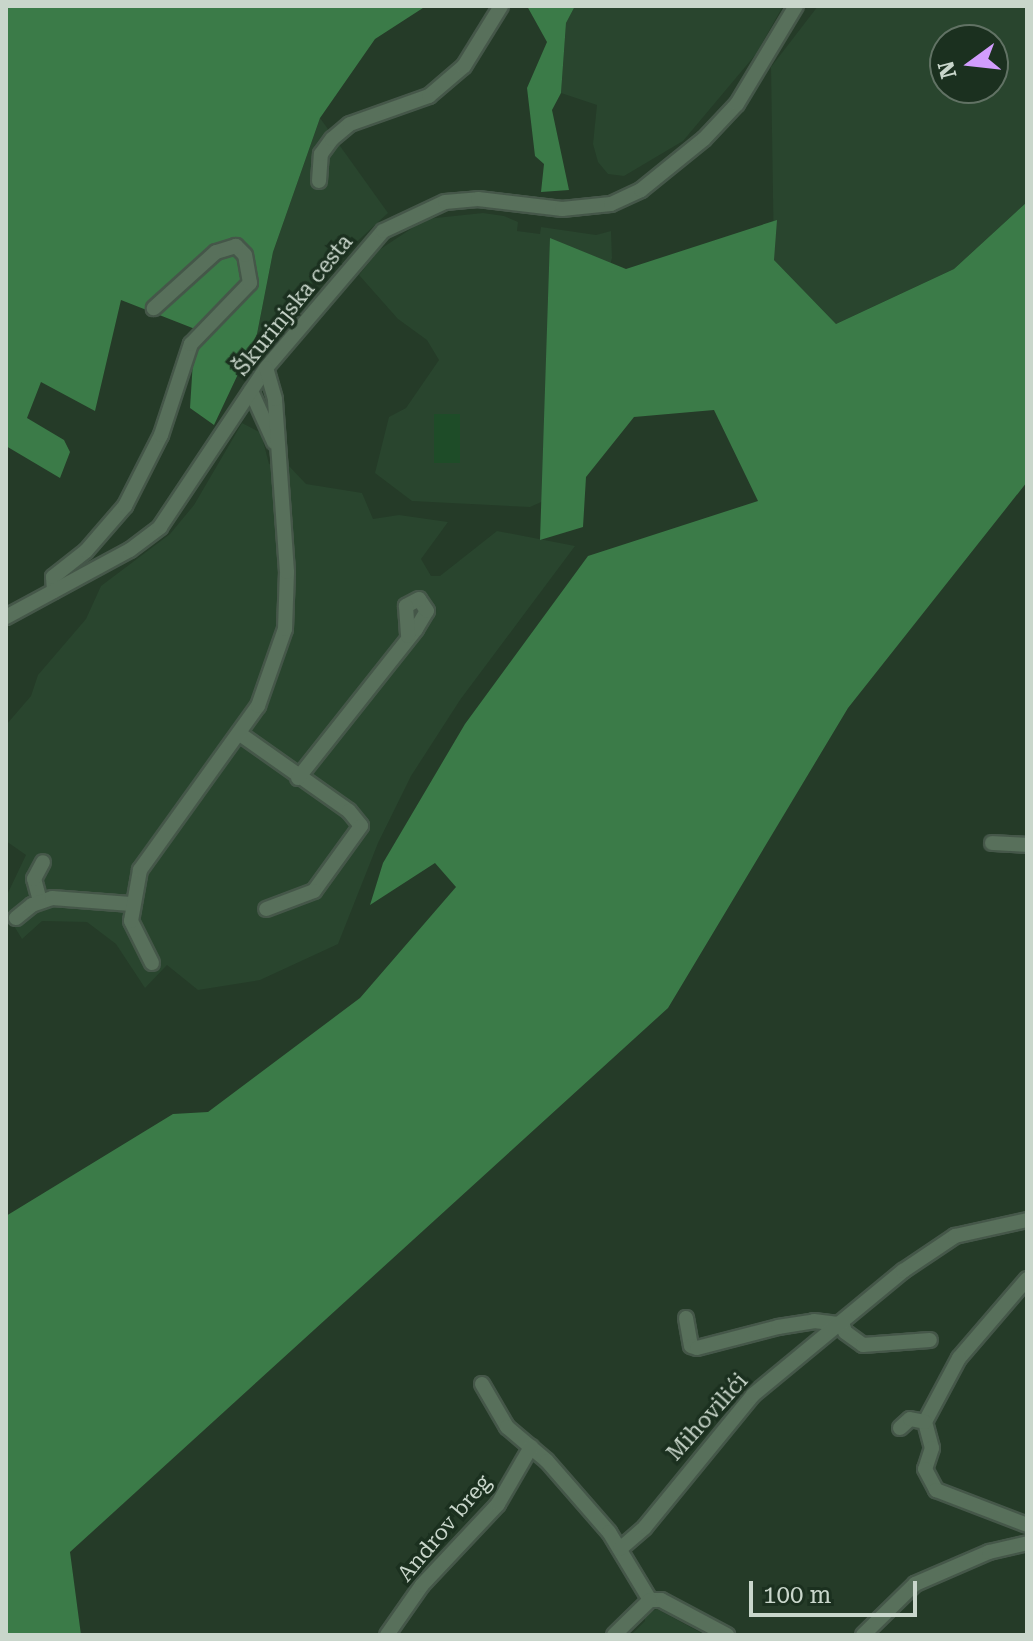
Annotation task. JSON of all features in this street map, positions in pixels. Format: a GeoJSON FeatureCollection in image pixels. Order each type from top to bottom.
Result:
{"type":"FeatureCollection","features":[{"type":"Feature","properties":{"kind":"street"},"geometry":{"type":"LineString","coordinates":[[319,181],[321,154],[332,139],[350,124],[429,96],[464,66],[501,6]]}},
{"type":"Feature","properties":{"kind":"street","name":"Škurinjska cesta"},"geometry":{"type":"LineString","coordinates":[[6,617],[130,550],[160,527],[266,368],[357,257],[412,214],[445,202],[478,199],[562,209],[596,207],[641,190],[704,139],[737,104],[796,6]]}},
{"type":"Feature","properties":{"kind":"street"},"geometry":{"type":"LineString","coordinates":[[54,591],[53,577],[86,551],[125,506],[161,435],[191,344],[250,283],[245,255],[230,246],[205,258],[154,308]]}},
{"type":"Feature","properties":{"kind":"street"},"geometry":{"type":"LineString","coordinates":[[152,963],[136,937],[131,904],[149,853],[240,734],[268,687],[285,629],[287,572],[274,442],[275,399],[266,368]]}},
{"type":"Feature","properties":{"kind":"street"},"geometry":{"type":"LineString","coordinates":[[251,391],[261,421],[274,442]]}},
{"type":"Feature","properties":{"kind":"street"},"geometry":{"type":"LineString","coordinates":[[232,420],[261,421]]}},
{"type":"Feature","properties":{"kind":"street"},"geometry":{"type":"LineString","coordinates":[[298,778],[408,636]]}},
{"type":"Feature","properties":{"kind":"street"},"geometry":{"type":"LineString","coordinates":[[240,734],[298,778],[349,811],[361,826],[314,891],[266,909]]}},
{"type":"Feature","properties":{"kind":"street"},"geometry":{"type":"LineString","coordinates":[[992,843],[1027,845]]}},
{"type":"Feature","properties":{"kind":"street"},"geometry":{"type":"LineString","coordinates":[[40,901],[34,879],[43,862]]}},
{"type":"Feature","properties":{"kind":"street"},"geometry":{"type":"LineString","coordinates":[[16,918],[40,901],[66,897],[131,904]]}},
{"type":"Feature","properties":{"kind":"street","name":"Mihovilići"},"geometry":{"type":"LineString","coordinates":[[620,1549],[739,1418],[753,1395],[840,1323],[955,1236],[1027,1220]]}},
{"type":"Feature","properties":{"kind":"street"},"geometry":{"type":"LineString","coordinates":[[1027,1279],[959,1358],[925,1422],[932,1448],[925,1469],[936,1490],[1027,1525]]}},
{"type":"Feature","properties":{"kind":"street","name":"Mihovilići"},"geometry":{"type":"LineString","coordinates":[[686,1318],[691,1346],[697,1348],[778,1327],[814,1321],[840,1323]]}},
{"type":"Feature","properties":{"kind":"street"},"geometry":{"type":"LineString","coordinates":[[840,1323],[845,1332],[863,1345],[930,1340]]}},
{"type":"Feature","properties":{"kind":"street"},"geometry":{"type":"LineString","coordinates":[[482,1384],[499,1417],[576,1491],[620,1549],[650,1600]]}},
{"type":"Feature","properties":{"kind":"street"},"geometry":{"type":"LineString","coordinates":[[900,1428],[910,1419],[925,1422]]}},
{"type":"Feature","properties":{"kind":"street","name":"Androv breg"},"geometry":{"type":"LineString","coordinates":[[387,1635],[422,1585],[498,1504],[531,1447]]}},
{"type":"Feature","properties":{"kind":"street"},"geometry":{"type":"LineString","coordinates":[[863,1635],[915,1584],[989,1552],[1027,1543]]}},
{"type":"Feature","properties":{"kind":"street"},"geometry":{"type":"LineString","coordinates":[[614,1635],[650,1600],[661,1600],[727,1635]]}},
{"type":"Feature","properties":{"kind":"shaded area"},"geometry":{"type":"Polygon","coordinates":[[[575,6],[783,6],[756,54],[683,141],[624,176],[608,174],[598,162],[593,144],[597,105],[561,93],[566,23],[575,6]]]}},
{"type":"Feature","properties":{"kind":"shaded area"},"geometry":{"type":"Polygon","coordinates":[[[818,6],[1027,6],[1027,202],[954,269],[836,324],[774,260],[771,67],[818,6]]]}},
{"type":"Feature","properties":{"kind":"shaded area"},"geometry":{"type":"Polygon","coordinates":[[[320,118],[388,213],[257,334],[273,252],[320,118]]]}},
{"type":"Feature","properties":{"kind":"shaded area"},"geometry":{"type":"Polygon","coordinates":[[[483,213],[518,222],[517,231],[540,234],[541,227],[596,235],[611,231],[612,258],[548,499],[530,507],[412,501],[375,473],[389,417],[406,408],[439,360],[427,340],[398,319],[359,275],[379,250],[426,219],[483,213]]]}},
{"type":"Feature","properties":{"kind":"shaded area"},"geometry":{"type":"Polygon","coordinates":[[[434,414],[460,414],[460,463],[434,463],[434,414]]]}},
{"type":"Feature","properties":{"kind":"shaded area"},"geometry":{"type":"Polygon","coordinates":[[[242,423],[261,433],[269,464],[289,466],[306,484],[362,493],[373,519],[399,515],[448,522],[421,559],[431,576],[440,576],[497,531],[575,546],[460,700],[411,776],[378,843],[338,944],[260,980],[198,990],[167,965],[145,988],[116,944],[87,922],[42,921],[22,939],[6,913],[6,897],[26,855],[6,841],[6,725],[31,696],[38,675],[86,619],[101,586],[170,534],[194,505],[242,423]]]}},
{"type":"Feature","properties":{"kind":"shaded area"},"geometry":{"type":"Polygon","coordinates":[[[657,1609],[705,1635],[631,1635],[645,1621],[644,1615],[657,1609]]]}},
{"type":"Feature","properties":{"kind":"green space"},"geometry":{"type":"Polygon","coordinates":[[[6,6],[426,6],[375,39],[320,118],[273,252],[257,334],[214,425],[190,408],[195,329],[121,300],[95,411],[41,382],[27,418],[64,440],[70,452],[60,478],[6,446],[6,6]]]}},
{"type":"Feature","properties":{"kind":"green space"},"geometry":{"type":"Polygon","coordinates":[[[527,6],[575,6],[566,23],[561,93],[552,110],[569,190],[541,192],[544,164],[535,156],[527,88],[547,42],[527,6]]]}},
{"type":"Feature","properties":{"kind":"green space"},"geometry":{"type":"Polygon","coordinates":[[[1027,202],[1027,482],[848,708],[668,1008],[70,1552],[81,1635],[6,1635],[6,1216],[173,1114],[208,1112],[360,998],[456,887],[435,863],[370,905],[383,863],[465,724],[588,556],[758,501],[714,410],[634,417],[586,477],[583,527],[540,540],[550,238],[626,269],[777,220],[774,260],[836,324],[954,269],[1027,202]]]}}]}
